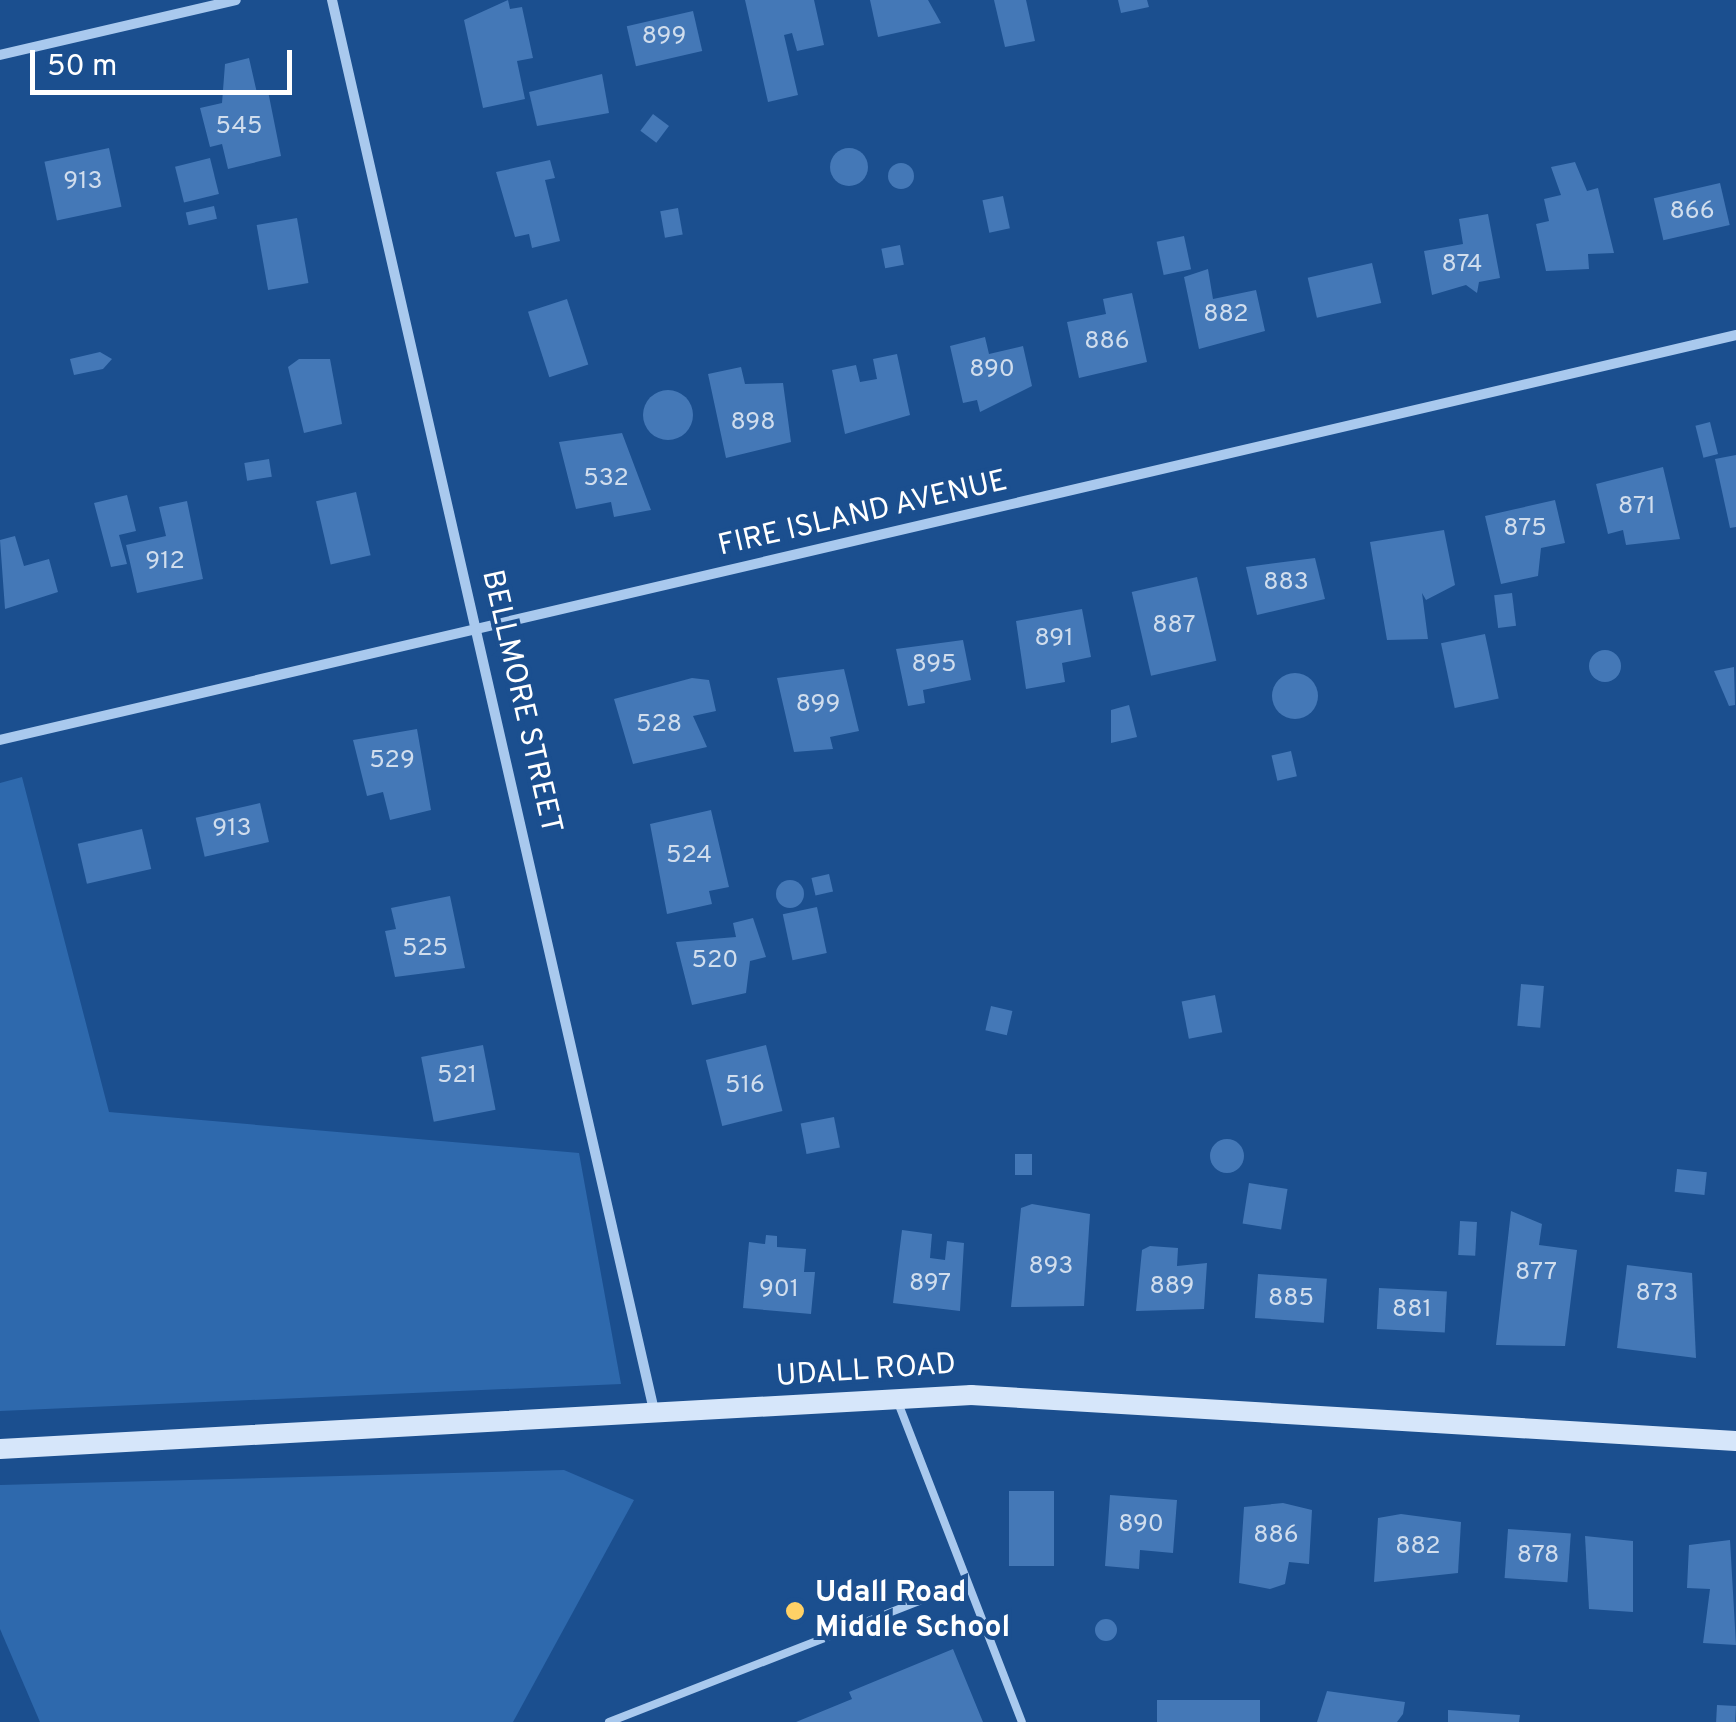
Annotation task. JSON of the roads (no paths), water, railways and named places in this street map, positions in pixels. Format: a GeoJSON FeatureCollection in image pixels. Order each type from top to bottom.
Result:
{"type":"FeatureCollection","features":[{"type":"Feature","properties":{"kind":"street"},"geometry":{"type":"LineString","coordinates":[[0,56],[236,0]]}},
{"type":"Feature","properties":{"kind":"street","name":"BELLMORE STREET"},"geometry":{"type":"LineString","coordinates":[[332,0],[655,1416]]}},
{"type":"Feature","properties":{"kind":"street","name":"FIRE ISLAND AVENUE"},"geometry":{"type":"LineString","coordinates":[[0,740],[1736,336]]}},
{"type":"Feature","properties":{"kind":"street","name":"UDALL ROAD"},"geometry":{"type":"LineString","coordinates":[[0,1449],[655,1416],[971,1395],[1736,1441]]}},
{"type":"Feature","properties":{"kind":"lane"},"geometry":{"type":"LineString","coordinates":[[898,1400],[1022,1722]]}},
{"type":"Feature","properties":{"kind":"lane"},"geometry":{"type":"LineString","coordinates":[[609,1722],[966,1583]]}},
{"type":"Feature","properties":{"kind":"place","name":"Udall Road Middle School"},"geometry":{"type":"Point","coordinates":[795,1611]}}]}
